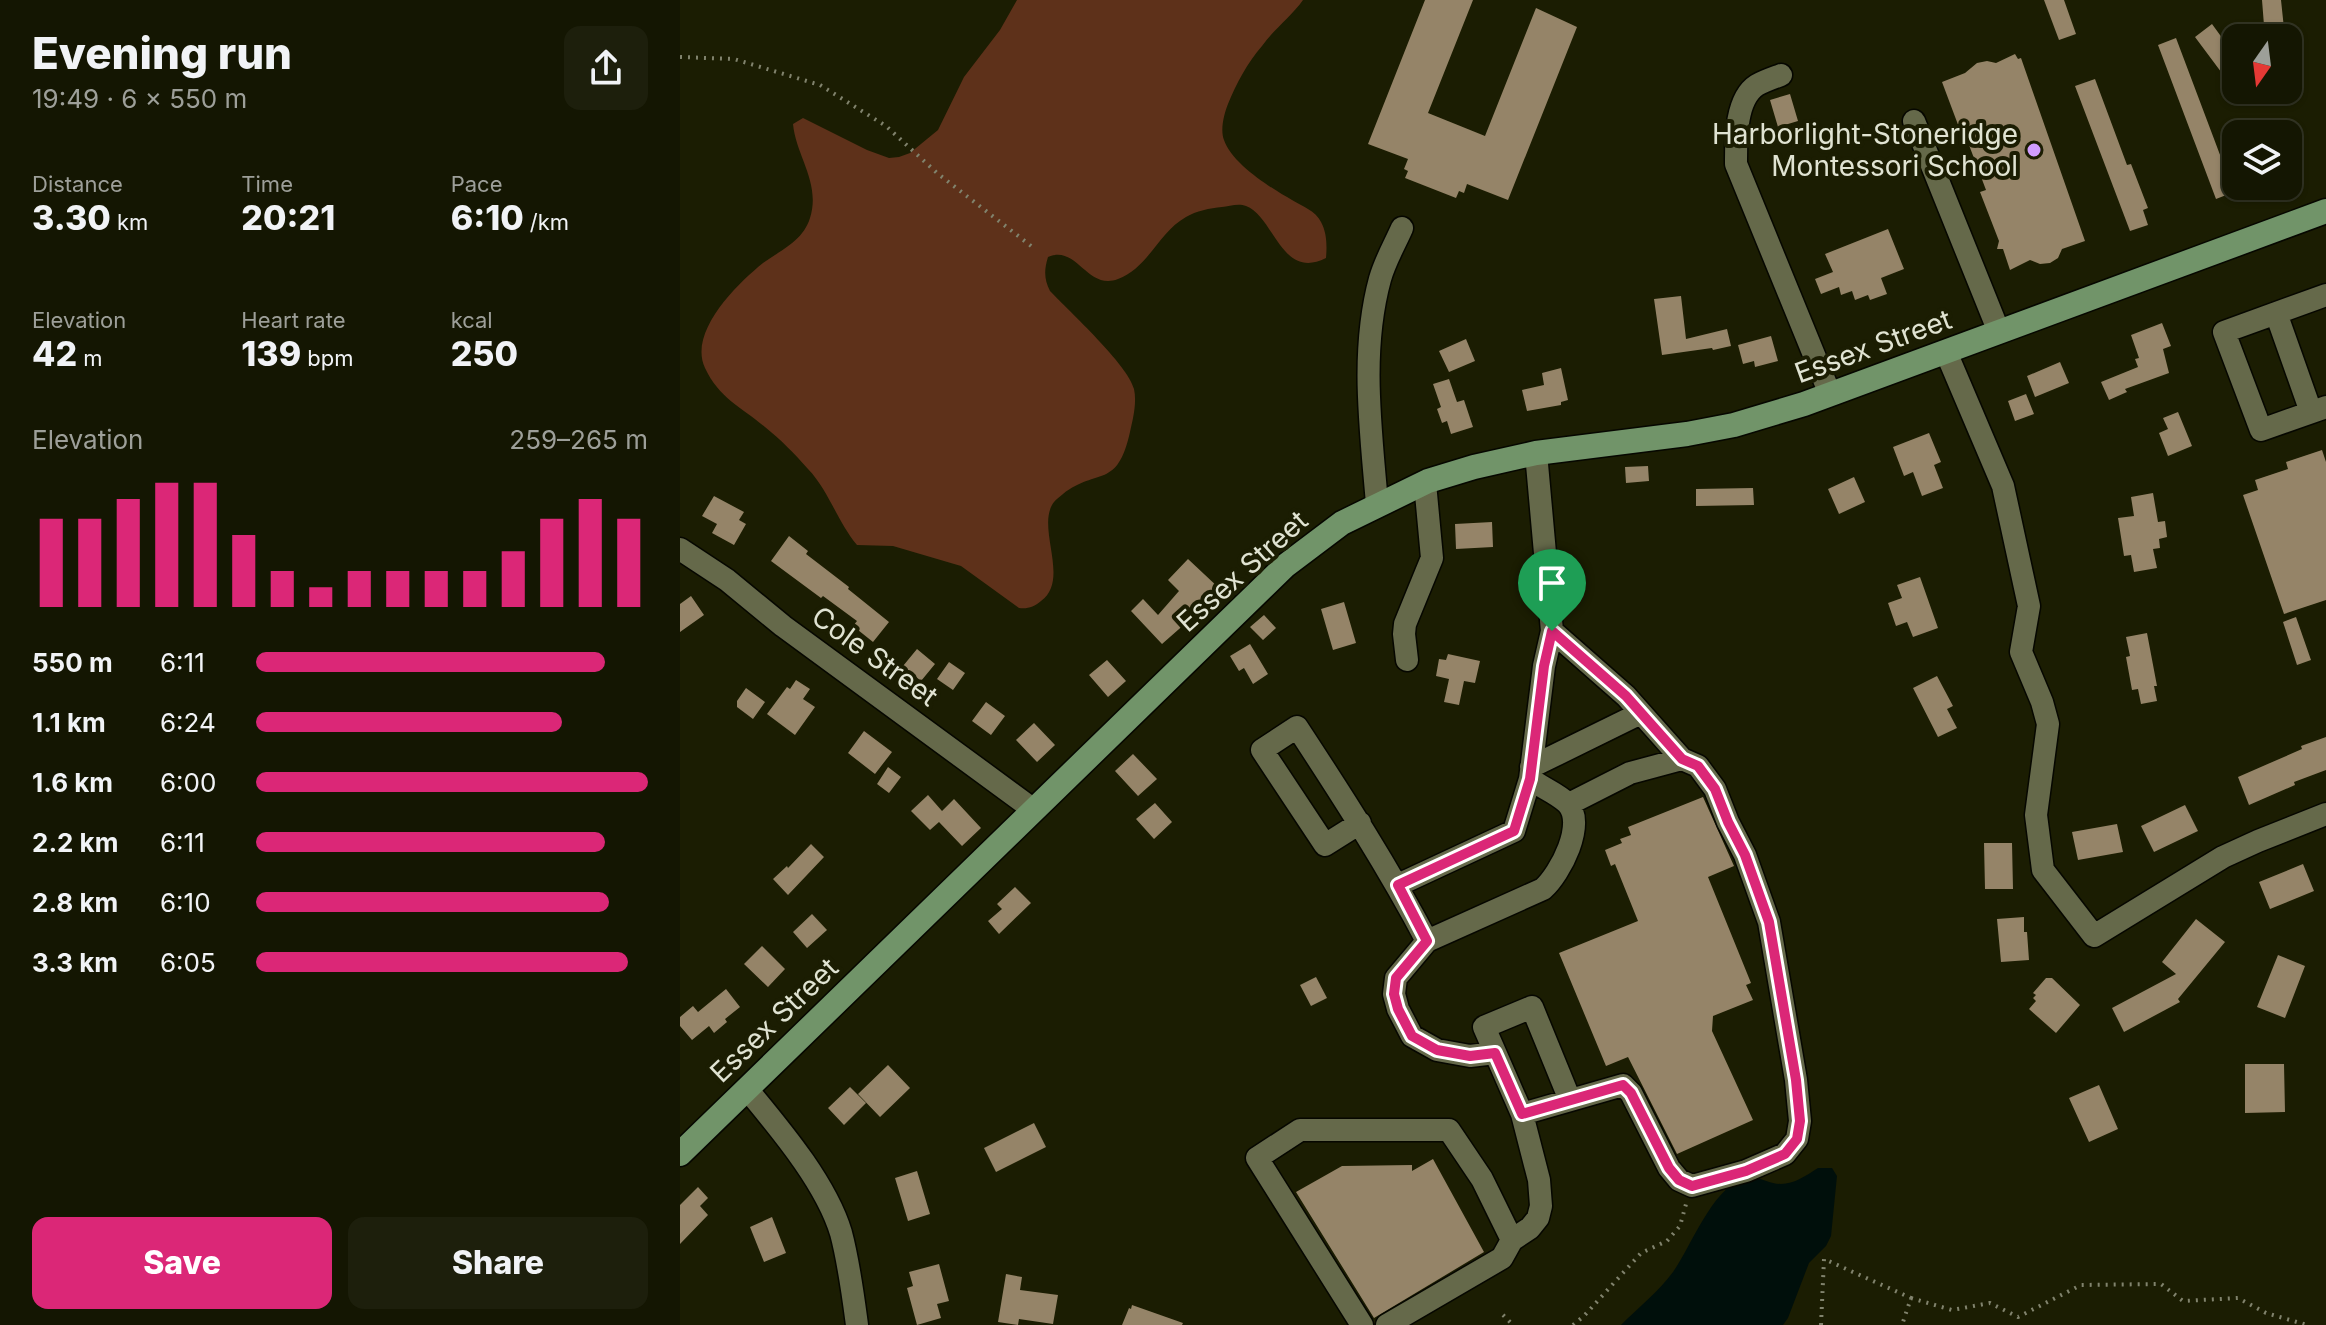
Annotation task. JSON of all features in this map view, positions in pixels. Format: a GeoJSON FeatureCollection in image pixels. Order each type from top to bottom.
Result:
{"type":"FeatureCollection","features":[{"type":"Feature","properties":{"kind":"main road","name":"Essex Street"},"geometry":{"type":"LineString","coordinates":[[680,1154],[1285,566],[1342,523],[1425,483],[1474,467],[1536,453],[1734,425],[1830,394],[2326,211]]}},
{"type":"Feature","properties":{"kind":"street"},"geometry":{"type":"LineString","coordinates":[[1781,75],[1754,87],[1741,108],[1736,164],[1830,394]]}},
{"type":"Feature","properties":{"kind":"street"},"geometry":{"type":"LineString","coordinates":[[1914,121],[1999,332]]}},
{"type":"Feature","properties":{"kind":"street"},"geometry":{"type":"LineString","coordinates":[[1377,504],[1369,386],[1369,325],[1381,275],[1402,228]]}},
{"type":"Feature","properties":{"kind":"street"},"geometry":{"type":"LineString","coordinates":[[2276,313],[2318,410],[2261,430],[2224,332],[2276,313],[2326,295]]}},
{"type":"Feature","properties":{"kind":"street"},"geometry":{"type":"LineString","coordinates":[[1946,352],[2003,486],[2029,606],[2021,652],[2048,724],[2036,815],[2043,870],[2094,936],[2223,857],[2326,814]]}},
{"type":"Feature","properties":{"kind":"street"},"geometry":{"type":"LineString","coordinates":[[1398,885],[1514,831],[1530,773],[1544,666],[1552,631],[1536,453]]}},
{"type":"Feature","properties":{"kind":"street"},"geometry":{"type":"LineString","coordinates":[[1407,660],[1405,624],[1432,558],[1425,483]]}},
{"type":"Feature","properties":{"kind":"street","name":"Cole Street"},"geometry":{"type":"LineString","coordinates":[[680,549],[727,580],[783,626],[1034,810]]}},
{"type":"Feature","properties":{"kind":"street"},"geometry":{"type":"LineString","coordinates":[[1522,1114],[1623,1085],[1631,1093],[1669,1168],[1679,1180],[1692,1186],[1746,1171],[1785,1154],[1797,1139],[1800,1121],[1769,922],[1745,855],[1715,789],[1698,766],[1682,759],[1626,696],[1552,631]]}},
{"type":"Feature","properties":{"kind":"street"},"geometry":{"type":"LineString","coordinates":[[1530,773],[1641,713]]}},
{"type":"Feature","properties":{"kind":"street"},"geometry":{"type":"LineString","coordinates":[[1360,823],[1325,845],[1262,750],[1297,727],[1360,823],[1398,885],[1427,941]]}},
{"type":"Feature","properties":{"kind":"street"},"geometry":{"type":"LineString","coordinates":[[1569,804],[1630,773],[1682,759]]}},
{"type":"Feature","properties":{"kind":"street"},"geometry":{"type":"LineString","coordinates":[[1495,1053],[1470,1056],[1437,1050],[1412,1036],[1398,1009],[1394,994],[1396,978],[1427,941],[1543,889],[1554,879],[1571,841],[1574,820],[1569,804],[1530,773]]}},
{"type":"Feature","properties":{"kind":"street"},"geometry":{"type":"LineString","coordinates":[[1387,1325],[1502,1258],[1512,1240],[1530,1228],[1538,1218],[1541,1206],[1539,1180],[1522,1114],[1484,1027],[1532,1007],[1570,1100]]}},
{"type":"Feature","properties":{"kind":"street"},"geometry":{"type":"LineString","coordinates":[[747,1089],[788,1138],[821,1189],[840,1231],[857,1325]]}},
{"type":"Feature","properties":{"kind":"street"},"geometry":{"type":"LineString","coordinates":[[1362,1325],[1257,1158],[1300,1130],[1449,1130],[1482,1179],[1512,1240]]}},
{"type":"Feature","properties":{"kind":"path"},"geometry":{"type":"LineString","coordinates":[[680,57],[734,59],[820,85],[886,126],[937,173],[1035,249]]}},
{"type":"Feature","properties":{"kind":"path"},"geometry":{"type":"LineString","coordinates":[[1573,1325],[1641,1253],[1667,1241],[1680,1226],[1692,1186]]}},
{"type":"Feature","properties":{"kind":"path"},"geometry":{"type":"LineString","coordinates":[[1821,1325],[1824,1259],[1911,1298],[1952,1310],[1990,1303],[2018,1317],[2081,1285],[2161,1284],[2183,1301],[2238,1298],[2266,1313],[2307,1325]]}},
{"type":"Feature","properties":{"kind":"path"},"geometry":{"type":"LineString","coordinates":[[1902,1325],[1911,1298]]}},
{"type":"Feature","properties":{"kind":"path"},"geometry":{"type":"LineString","coordinates":[[1503,1315],[1513,1325]]}},
{"type":"Feature","properties":{"kind":"shaded area"},"geometry":{"type":"Polygon","coordinates":[[[1017,0],[1303,0],[1247,66],[1228,104],[1222,132],[1228,149],[1243,166],[1316,215],[1326,240],[1326,258],[1311,263],[1298,261],[1288,254],[1256,212],[1237,205],[1203,210],[1186,217],[1168,231],[1146,259],[1118,279],[1098,279],[1067,257],[1048,257],[1045,274],[1050,291],[1121,367],[1134,389],[1135,405],[1125,450],[1119,462],[1105,475],[1075,486],[1054,502],[1048,525],[1053,580],[1041,601],[1022,608],[961,566],[893,546],[857,545],[815,478],[776,437],[724,395],[705,368],[702,354],[703,339],[709,324],[729,296],[763,263],[797,239],[807,226],[813,205],[812,193],[793,124],[803,118],[889,158],[910,153],[938,130],[964,77],[1000,30],[1017,0]]]}},
{"type":"Feature","properties":{"kind":"shaded area"},"geometry":{"type":"Polygon","coordinates":[[[1818,1168],[1832,1168],[1837,1176],[1831,1236],[1826,1246],[1809,1263],[1783,1325],[1621,1325],[1673,1272],[1712,1206],[1732,1185],[1750,1177],[1785,1184],[1818,1168]]]}},
{"type":"Feature","properties":{"kind":"building"},"geometry":{"type":"Polygon","coordinates":[[[1425,0],[1473,0],[1428,113],[1485,136],[1536,8],[1577,27],[1508,200],[1467,184],[1464,193],[1459,191],[1456,198],[1405,178],[1408,159],[1368,144],[1425,0]]]}},
{"type":"Feature","properties":{"kind":"building"},"geometry":{"type":"Polygon","coordinates":[[[2044,0],[2064,0],[2076,34],[2059,40],[2044,0]]]}},
{"type":"Feature","properties":{"kind":"building"},"geometry":{"type":"Polygon","coordinates":[[[2262,0],[2281,0],[2284,24],[2264,24],[2262,0]]]}},
{"type":"Feature","properties":{"kind":"building"},"geometry":{"type":"Polygon","coordinates":[[[2212,24],[2222,38],[2222,73],[2195,37],[2212,24]]]}},
{"type":"Feature","properties":{"kind":"building"},"geometry":{"type":"Polygon","coordinates":[[[2176,38],[2222,160],[2222,197],[2216,199],[2158,45],[2176,38]]]}},
{"type":"Feature","properties":{"kind":"building"},"geometry":{"type":"Polygon","coordinates":[[[2015,54],[2018,59],[2021,58],[2085,241],[2062,249],[2058,258],[2050,263],[2040,264],[2030,260],[2010,270],[2003,249],[1997,249],[1999,241],[1980,192],[1986,190],[1942,82],[1965,73],[1977,63],[1996,63],[2015,54]]]}},
{"type":"Feature","properties":{"kind":"building"},"geometry":{"type":"Polygon","coordinates":[[[2095,79],[2127,165],[2131,164],[2148,208],[2143,210],[2148,225],[2130,231],[2075,86],[2095,79]]]}},
{"type":"Feature","properties":{"kind":"building"},"geometry":{"type":"Polygon","coordinates":[[[1790,94],[1798,121],[1778,127],[1770,100],[1790,94]]]}},
{"type":"Feature","properties":{"kind":"building"},"geometry":{"type":"Polygon","coordinates":[[[1888,229],[1904,269],[1881,278],[1887,294],[1870,300],[1868,295],[1855,300],[1852,291],[1841,295],[1839,287],[1821,294],[1815,279],[1833,272],[1825,254],[1888,229]]]}},
{"type":"Feature","properties":{"kind":"building"},"geometry":{"type":"Polygon","coordinates":[[[1681,296],[1686,339],[1727,329],[1731,346],[1662,355],[1654,299],[1681,296]]]}},
{"type":"Feature","properties":{"kind":"building"},"geometry":{"type":"Polygon","coordinates":[[[2162,323],[2171,346],[2163,349],[2169,373],[2125,389],[2127,392],[2109,400],[2101,382],[2138,367],[2135,359],[2139,358],[2131,335],[2162,323]]]}},
{"type":"Feature","properties":{"kind":"building"},"geometry":{"type":"Polygon","coordinates":[[[1771,336],[1778,361],[1755,367],[1754,361],[1743,364],[1738,345],[1771,336]]]}},
{"type":"Feature","properties":{"kind":"building"},"geometry":{"type":"Polygon","coordinates":[[[1466,339],[1475,361],[1449,372],[1439,351],[1466,339]]]}},
{"type":"Feature","properties":{"kind":"building"},"geometry":{"type":"Polygon","coordinates":[[[2060,362],[2069,383],[2035,397],[2027,376],[2060,362]]]}},
{"type":"Feature","properties":{"kind":"building"},"geometry":{"type":"Polygon","coordinates":[[[1561,368],[1568,400],[1561,402],[1561,405],[1527,411],[1522,390],[1544,385],[1542,373],[1561,368]]]}},
{"type":"Feature","properties":{"kind":"building"},"geometry":{"type":"Polygon","coordinates":[[[1449,379],[1457,402],[1464,400],[1473,427],[1451,434],[1447,421],[1442,423],[1437,409],[1441,407],[1433,384],[1449,379]]]}},
{"type":"Feature","properties":{"kind":"building"},"geometry":{"type":"Polygon","coordinates":[[[2026,394],[2034,414],[2015,421],[2008,401],[2026,394]]]}},
{"type":"Feature","properties":{"kind":"building"},"geometry":{"type":"Polygon","coordinates":[[[2178,412],[2192,446],[2168,456],[2159,433],[2168,429],[2163,418],[2178,412]]]}},
{"type":"Feature","properties":{"kind":"building"},"geometry":{"type":"Polygon","coordinates":[[[1929,433],[1941,462],[1934,465],[1943,488],[1922,496],[1913,472],[1904,476],[1893,447],[1929,433]]]}},
{"type":"Feature","properties":{"kind":"building"},"geometry":{"type":"Polygon","coordinates":[[[2322,450],[2326,462],[2326,600],[2284,614],[2243,495],[2258,490],[2255,480],[2288,469],[2286,462],[2322,450]]]}},
{"type":"Feature","properties":{"kind":"building"},"geometry":{"type":"Polygon","coordinates":[[[1648,466],[1649,481],[1626,483],[1625,467],[1648,466]]]}},
{"type":"Feature","properties":{"kind":"building"},"geometry":{"type":"Polygon","coordinates":[[[1854,477],[1865,502],[1839,514],[1828,489],[1854,477]]]}},
{"type":"Feature","properties":{"kind":"building"},"geometry":{"type":"Polygon","coordinates":[[[1753,488],[1754,505],[1696,506],[1696,489],[1753,488]]]}},
{"type":"Feature","properties":{"kind":"building"},"geometry":{"type":"Polygon","coordinates":[[[2153,493],[2158,522],[2165,521],[2167,537],[2159,539],[2160,548],[2153,549],[2157,568],[2134,572],[2131,555],[2124,556],[2118,518],[2134,516],[2131,497],[2153,493]]]}},
{"type":"Feature","properties":{"kind":"building"},"geometry":{"type":"Polygon","coordinates":[[[714,496],[744,512],[739,520],[746,524],[734,545],[712,533],[717,524],[702,516],[714,496]]]}},
{"type":"Feature","properties":{"kind":"building"},"geometry":{"type":"Polygon","coordinates":[[[1492,522],[1493,547],[1456,549],[1455,524],[1492,522]]]}},
{"type":"Feature","properties":{"kind":"building"},"geometry":{"type":"Polygon","coordinates":[[[789,536],[808,551],[806,554],[889,622],[873,642],[853,626],[857,621],[771,561],[789,536]]]}},
{"type":"Feature","properties":{"kind":"building"},"geometry":{"type":"Polygon","coordinates":[[[1188,559],[1220,589],[1162,644],[1131,611],[1143,599],[1158,615],[1179,591],[1168,580],[1188,559]]]}},
{"type":"Feature","properties":{"kind":"building"},"geometry":{"type":"Polygon","coordinates":[[[1920,577],[1938,628],[1913,637],[1907,622],[1896,626],[1888,603],[1902,598],[1897,585],[1920,577]]]}},
{"type":"Feature","properties":{"kind":"building"},"geometry":{"type":"Polygon","coordinates":[[[691,596],[704,615],[680,632],[680,604],[691,596]]]}},
{"type":"Feature","properties":{"kind":"building"},"geometry":{"type":"Polygon","coordinates":[[[1344,602],[1356,643],[1333,650],[1321,609],[1344,602]]]}},
{"type":"Feature","properties":{"kind":"building"},"geometry":{"type":"Polygon","coordinates":[[[1264,615],[1276,628],[1263,640],[1250,627],[1264,615]]]}},
{"type":"Feature","properties":{"kind":"building"},"geometry":{"type":"Polygon","coordinates":[[[2296,617],[2311,660],[2297,665],[2283,622],[2296,617]]]}},
{"type":"Feature","properties":{"kind":"building"},"geometry":{"type":"Polygon","coordinates":[[[2147,633],[2157,701],[2141,704],[2138,689],[2132,690],[2126,637],[2147,633]]]}},
{"type":"Feature","properties":{"kind":"building"},"geometry":{"type":"Polygon","coordinates":[[[1250,644],[1268,674],[1253,684],[1244,668],[1239,671],[1230,656],[1250,644]]]}},
{"type":"Feature","properties":{"kind":"building"},"geometry":{"type":"Polygon","coordinates":[[[917,649],[935,664],[921,681],[903,666],[917,649]]]}},
{"type":"Feature","properties":{"kind":"building"},"geometry":{"type":"Polygon","coordinates":[[[1448,654],[1480,661],[1475,683],[1464,681],[1459,705],[1444,702],[1449,679],[1436,676],[1439,659],[1446,660],[1448,654]]]}},
{"type":"Feature","properties":{"kind":"building"},"geometry":{"type":"Polygon","coordinates":[[[1107,660],[1126,681],[1108,697],[1089,675],[1107,660]]]}},
{"type":"Feature","properties":{"kind":"building"},"geometry":{"type":"Polygon","coordinates":[[[949,662],[965,673],[953,690],[937,679],[949,662]]]}},
{"type":"Feature","properties":{"kind":"building"},"geometry":{"type":"Polygon","coordinates":[[[1937,676],[1953,706],[1947,709],[1957,728],[1938,737],[1913,688],[1937,676]]]}},
{"type":"Feature","properties":{"kind":"building"},"geometry":{"type":"Polygon","coordinates":[[[796,680],[810,689],[803,699],[815,707],[795,735],[767,714],[796,680]]]}},
{"type":"Feature","properties":{"kind":"building"},"geometry":{"type":"Polygon","coordinates":[[[746,688],[765,702],[753,719],[737,707],[737,701],[746,688]]]}},
{"type":"Feature","properties":{"kind":"building"},"geometry":{"type":"Polygon","coordinates":[[[986,702],[1005,716],[991,735],[972,721],[986,702]]]}},
{"type":"Feature","properties":{"kind":"building"},"geometry":{"type":"Polygon","coordinates":[[[1034,723],[1055,745],[1037,762],[1016,740],[1034,723]]]}},
{"type":"Feature","properties":{"kind":"building"},"geometry":{"type":"Polygon","coordinates":[[[864,731],[892,752],[875,774],[848,753],[864,731]]]}},
{"type":"Feature","properties":{"kind":"building"},"geometry":{"type":"Polygon","coordinates":[[[2326,737],[2326,770],[2249,805],[2238,777],[2326,737]]]}},
{"type":"Feature","properties":{"kind":"building"},"geometry":{"type":"Polygon","coordinates":[[[1133,754],[1157,779],[1138,796],[1115,771],[1133,754]]]}},
{"type":"Feature","properties":{"kind":"building"},"geometry":{"type":"Polygon","coordinates":[[[888,767],[901,777],[889,793],[877,784],[888,767]]]}},
{"type":"Feature","properties":{"kind":"building"},"geometry":{"type":"Polygon","coordinates":[[[928,795],[942,811],[954,799],[981,828],[962,846],[939,822],[930,830],[911,811],[928,795]]]}},
{"type":"Feature","properties":{"kind":"building"},"geometry":{"type":"Polygon","coordinates":[[[1703,797],[1734,866],[1708,877],[1751,983],[1746,985],[1753,1000],[1713,1016],[1712,1031],[1753,1120],[1677,1154],[1628,1057],[1606,1066],[1559,953],[1638,921],[1615,864],[1611,866],[1605,850],[1622,843],[1620,839],[1631,835],[1628,827],[1703,797]]]}},
{"type":"Feature","properties":{"kind":"building"},"geometry":{"type":"Polygon","coordinates":[[[1155,803],[1172,822],[1154,839],[1136,819],[1155,803]]]}},
{"type":"Feature","properties":{"kind":"building"},"geometry":{"type":"Polygon","coordinates":[[[2185,805],[2198,831],[2154,852],[2141,826],[2185,805]]]}},
{"type":"Feature","properties":{"kind":"building"},"geometry":{"type":"Polygon","coordinates":[[[2117,824],[2123,852],[2078,860],[2072,832],[2117,824]]]}},
{"type":"Feature","properties":{"kind":"building"},"geometry":{"type":"Polygon","coordinates":[[[1984,843],[2012,843],[2013,889],[1985,889],[1984,843]]]}},
{"type":"Feature","properties":{"kind":"building"},"geometry":{"type":"Polygon","coordinates":[[[811,844],[824,857],[788,895],[773,879],[811,844]]]}},
{"type":"Feature","properties":{"kind":"building"},"geometry":{"type":"Polygon","coordinates":[[[2303,864],[2314,891],[2270,909],[2259,882],[2303,864]]]}},
{"type":"Feature","properties":{"kind":"building"},"geometry":{"type":"Polygon","coordinates":[[[1015,887],[1031,903],[999,934],[988,921],[1002,909],[997,904],[1015,887]]]}},
{"type":"Feature","properties":{"kind":"building"},"geometry":{"type":"Polygon","coordinates":[[[812,914],[827,930],[807,948],[793,932],[812,914]]]}},
{"type":"Feature","properties":{"kind":"building"},"geometry":{"type":"Polygon","coordinates":[[[2024,917],[2029,960],[2001,962],[1997,919],[2024,917]]]}},
{"type":"Feature","properties":{"kind":"building"},"geometry":{"type":"Polygon","coordinates":[[[2196,919],[2225,942],[2178,999],[2180,1002],[2124,1032],[2112,1008],[2176,974],[2162,962],[2196,919]]]}},
{"type":"Feature","properties":{"kind":"building"},"geometry":{"type":"Polygon","coordinates":[[[762,946],[785,969],[768,987],[744,964],[762,946]]]}},
{"type":"Feature","properties":{"kind":"building"},"geometry":{"type":"Polygon","coordinates":[[[2278,955],[2305,966],[2285,1018],[2257,1007],[2278,955]]]}},
{"type":"Feature","properties":{"kind":"building"},"geometry":{"type":"Polygon","coordinates":[[[1316,977],[1327,998],[1311,1006],[1300,985],[1316,977]]]}},
{"type":"Feature","properties":{"kind":"building"},"geometry":{"type":"Polygon","coordinates":[[[2046,978],[2052,978],[2080,1005],[2056,1033],[2029,1009],[2036,1001],[2033,993],[2046,978]]]}},
{"type":"Feature","properties":{"kind":"building"},"geometry":{"type":"Polygon","coordinates":[[[726,989],[740,1007],[714,1033],[709,1026],[692,1040],[680,1026],[680,1017],[693,1006],[698,1012],[726,989]]]}},
{"type":"Feature","properties":{"kind":"building"},"geometry":{"type":"Polygon","coordinates":[[[2245,1064],[2284,1064],[2285,1112],[2245,1113],[2245,1064]]]}},
{"type":"Feature","properties":{"kind":"building"},"geometry":{"type":"Polygon","coordinates":[[[888,1065],[910,1088],[880,1117],[858,1094],[888,1065]]]}},
{"type":"Feature","properties":{"kind":"building"},"geometry":{"type":"Polygon","coordinates":[[[2099,1085],[2118,1129],[2089,1142],[2069,1098],[2099,1085]]]}},
{"type":"Feature","properties":{"kind":"building"},"geometry":{"type":"Polygon","coordinates":[[[850,1087],[866,1103],[844,1125],[828,1108],[850,1087]]]}},
{"type":"Feature","properties":{"kind":"building"},"geometry":{"type":"Polygon","coordinates":[[[1034,1123],[1046,1147],[996,1172],[984,1148],[1034,1123]]]}},
{"type":"Feature","properties":{"kind":"building"},"geometry":{"type":"Polygon","coordinates":[[[1433,1159],[1484,1252],[1374,1318],[1296,1192],[1342,1166],[1412,1165],[1412,1171],[1433,1159]]]}},
{"type":"Feature","properties":{"kind":"building"},"geometry":{"type":"Polygon","coordinates":[[[917,1171],[930,1214],[908,1221],[895,1178],[917,1171]]]}},
{"type":"Feature","properties":{"kind":"building"},"geometry":{"type":"Polygon","coordinates":[[[698,1187],[708,1198],[700,1206],[708,1215],[680,1244],[680,1205],[698,1187]]]}},
{"type":"Feature","properties":{"kind":"building"},"geometry":{"type":"Polygon","coordinates":[[[772,1217],[786,1253],[764,1262],[750,1227],[772,1217]]]}},
{"type":"Feature","properties":{"kind":"building"},"geometry":{"type":"Polygon","coordinates":[[[939,1264],[949,1301],[937,1304],[941,1318],[917,1325],[907,1288],[913,1286],[909,1272],[939,1264]]]}},
{"type":"Feature","properties":{"kind":"building"},"geometry":{"type":"Polygon","coordinates":[[[1006,1274],[1022,1277],[1020,1290],[1058,1295],[1053,1324],[1019,1319],[1018,1325],[998,1322],[1006,1274]]]}},
{"type":"Feature","properties":{"kind":"building"},"geometry":{"type":"Polygon","coordinates":[[[1132,1305],[1183,1323],[1122,1325],[1132,1305]]]}},
{"type":"Feature","properties":{"kind":"place","name":"Harborlight-Stoneridge Montessori School"},"geometry":{"type":"Point","coordinates":[2034,150]}},
{"type":"Feature","properties":{"kind":"route"},"geometry":{"type":"LineString","coordinates":[[1552,631],[1626,696],[1682,759],[1698,766],[1715,789],[1745,855],[1769,922],[1800,1121],[1797,1139],[1785,1154],[1746,1171],[1692,1186],[1679,1180],[1669,1168],[1631,1093],[1623,1085],[1522,1114],[1495,1053],[1470,1056],[1437,1050],[1412,1036],[1398,1009],[1394,994],[1396,978],[1427,941],[1398,885],[1514,831],[1530,779],[1544,666],[1552,631]]}}]}
